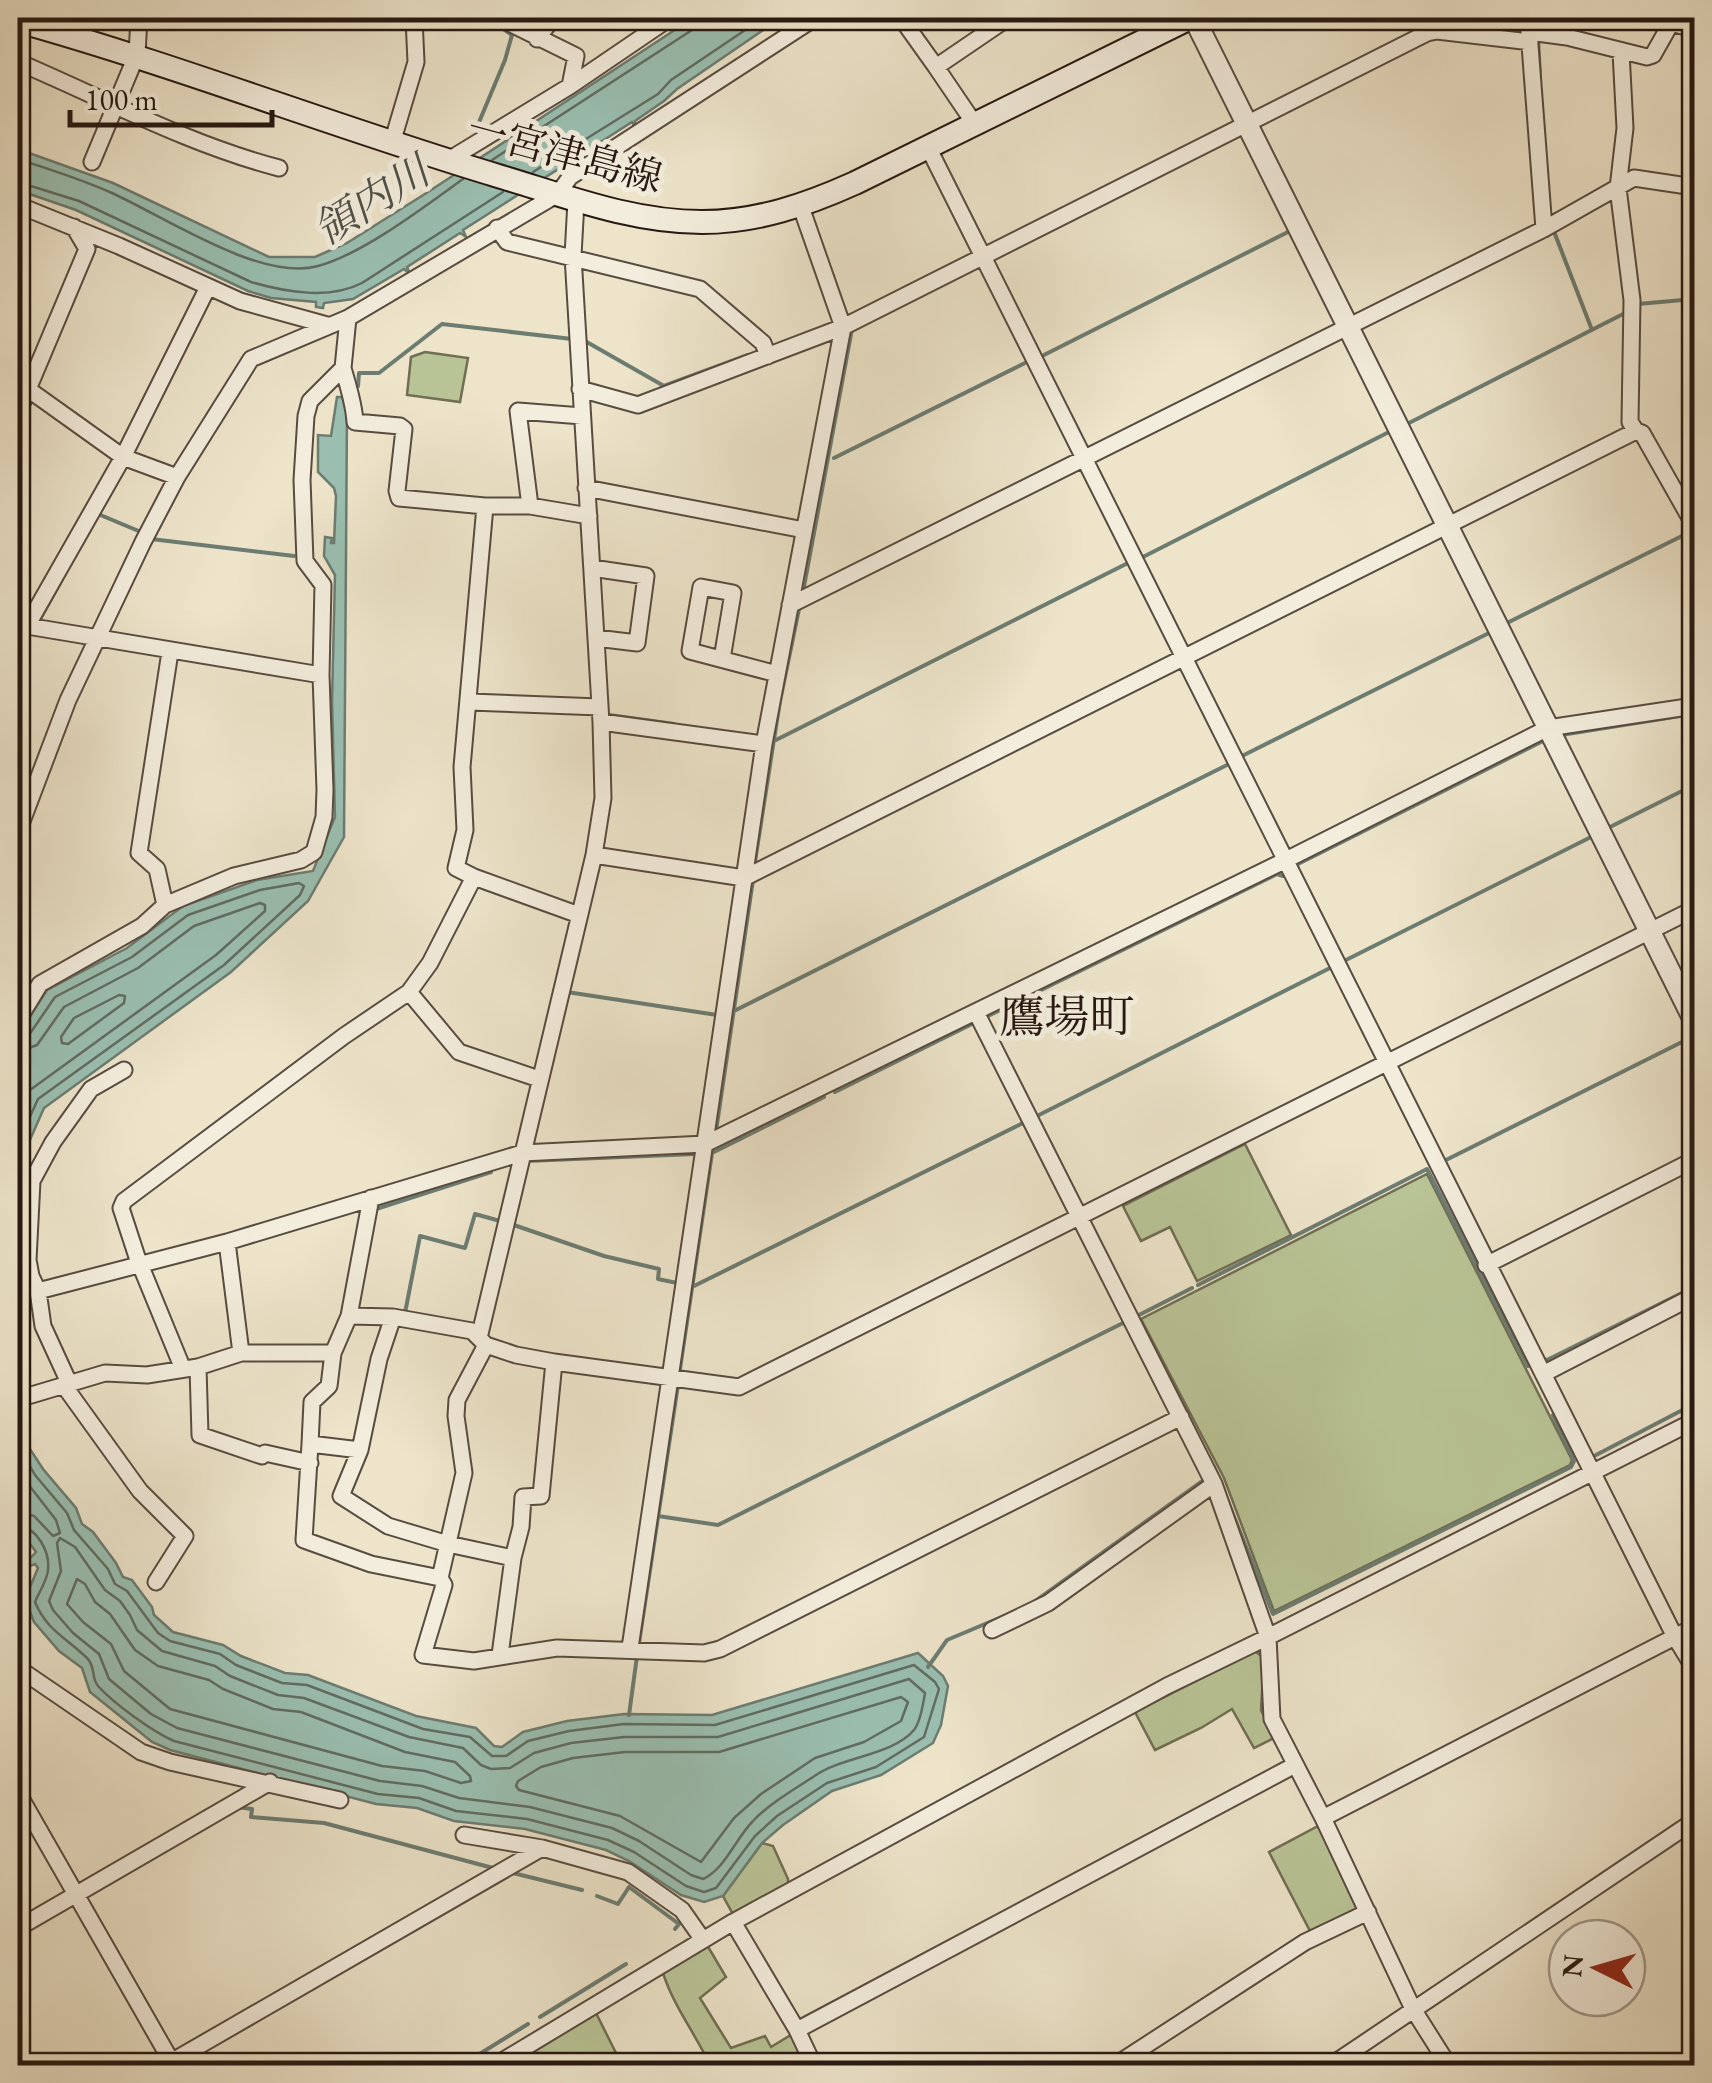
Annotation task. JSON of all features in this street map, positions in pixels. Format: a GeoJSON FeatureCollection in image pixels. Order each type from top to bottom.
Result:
{"type":"FeatureCollection","features":[{"type":"Feature","properties":{"kind":"main road","name":"一宮津島線"},"geometry":{"type":"LineString","coordinates":[[18,21],[137,54],[392,144],[560,195],[646,218],[702,222],[752,218],[801,206],[1192,18]]}},
{"type":"Feature","properties":{"kind":"street"},"geometry":{"type":"LineString","coordinates":[[92,162],[137,54],[139,18]]}},
{"type":"Feature","properties":{"kind":"street"},"geometry":{"type":"LineString","coordinates":[[392,144],[416,62],[414,18]]}},
{"type":"Feature","properties":{"kind":"street"},"geometry":{"type":"LineString","coordinates":[[499,18],[576,56],[570,86]]}},
{"type":"Feature","properties":{"kind":"street"},"geometry":{"type":"LineString","coordinates":[[537,39],[553,18]]}},
{"type":"Feature","properties":{"kind":"street"},"geometry":{"type":"LineString","coordinates":[[453,162],[670,18]]}},
{"type":"Feature","properties":{"kind":"street"},"geometry":{"type":"LineString","coordinates":[[18,832],[23,797],[96,640],[177,477],[250,359],[348,318],[497,228],[560,195],[570,177],[814,18]]}},
{"type":"Feature","properties":{"kind":"street"},"geometry":{"type":"LineString","coordinates":[[901,18],[974,124]]}},
{"type":"Feature","properties":{"kind":"street"},"geometry":{"type":"LineString","coordinates":[[936,67],[1008,18]]}},
{"type":"Feature","properties":{"kind":"street"},"geometry":{"type":"LineString","coordinates":[[1192,18],[1694,1020]]}},
{"type":"Feature","properties":{"kind":"street"},"geometry":{"type":"LineString","coordinates":[[580,388],[638,405],[844,326],[1247,125],[1428,25],[1437,31],[1530,31],[1621,52],[1652,55],[1671,20],[1694,29]]}},
{"type":"Feature","properties":{"kind":"street"},"geometry":{"type":"LineString","coordinates":[[1530,31],[1544,229]]}},
{"type":"Feature","properties":{"kind":"street"},"geometry":{"type":"LineString","coordinates":[[1621,52],[1626,128],[1618,188],[1632,300],[1630,412],[1636,431],[1642,434],[1694,525]]}},
{"type":"Feature","properties":{"kind":"street"},"geometry":{"type":"LineString","coordinates":[[18,62],[116,103],[162,128],[279,168]]}},
{"type":"Feature","properties":{"kind":"street"},"geometry":{"type":"LineString","coordinates":[[928,147],[1486,1265],[1674,1637],[1694,1668]]}},
{"type":"Feature","properties":{"kind":"street"},"geometry":{"type":"LineString","coordinates":[[790,605],[1544,229],[1634,178],[1694,187]]}},
{"type":"Feature","properties":{"kind":"street"},"geometry":{"type":"LineString","coordinates":[[560,195],[573,256],[602,798],[594,855],[522,1153],[483,1341],[457,1400],[464,1473],[440,1578],[444,1585],[423,1655],[474,1661],[557,1648],[704,1653],[720,1649],[1181,1417]]}},
{"type":"Feature","properties":{"kind":"street"},"geometry":{"type":"LineString","coordinates":[[18,205],[74,226],[240,302],[328,325]]}},
{"type":"Feature","properties":{"kind":"street"},"geometry":{"type":"LineString","coordinates":[[630,1648],[764,744],[844,326],[801,206]]}},
{"type":"Feature","properties":{"kind":"street"},"geometry":{"type":"LineString","coordinates":[[18,412],[23,386],[87,249],[74,226]]}},
{"type":"Feature","properties":{"kind":"street"},"geometry":{"type":"LineString","coordinates":[[497,228],[507,242],[700,288],[763,344],[768,356]]}},
{"type":"Feature","properties":{"kind":"street"},"geometry":{"type":"LineString","coordinates":[[208,287],[123,456],[22,628],[322,674]]}},
{"type":"Feature","properties":{"kind":"street"},"geometry":{"type":"LineString","coordinates":[[348,318],[342,368],[348,396],[354,403],[354,422],[404,429],[399,498],[530,506],[589,516]]}},
{"type":"Feature","properties":{"kind":"street"},"geometry":{"type":"LineString","coordinates":[[18,1020],[22,1003],[40,984],[142,926],[165,904],[234,876],[301,860],[314,852],[324,817],[325,790],[323,585],[304,561],[302,480],[310,401],[342,368]]}},
{"type":"Feature","properties":{"kind":"street"},"geometry":{"type":"LineString","coordinates":[[23,386],[123,456],[177,477]]}},
{"type":"Feature","properties":{"kind":"street"},"geometry":{"type":"LineString","coordinates":[[530,506],[518,411],[582,416]]}},
{"type":"Feature","properties":{"kind":"street"},"geometry":{"type":"LineString","coordinates":[[594,855],[744,878],[1636,431]]}},
{"type":"Feature","properties":{"kind":"street"},"geometry":{"type":"LineString","coordinates":[[586,488],[804,530]]}},
{"type":"Feature","properties":{"kind":"street"},"geometry":{"type":"LineString","coordinates":[[485,506],[462,767],[465,830],[456,868],[579,915]]}},
{"type":"Feature","properties":{"kind":"street"},"geometry":{"type":"LineString","coordinates":[[592,568],[646,576],[637,643],[596,638]]}},
{"type":"Feature","properties":{"kind":"street"},"geometry":{"type":"LineString","coordinates":[[722,659],[733,593],[702,587],[690,650],[722,659],[777,674]]}},
{"type":"Feature","properties":{"kind":"street"},"geometry":{"type":"LineString","coordinates":[[165,904],[157,868],[139,852],[170,652]]}},
{"type":"Feature","properties":{"kind":"street"},"geometry":{"type":"LineString","coordinates":[[470,702],[600,714],[764,744]]}},
{"type":"Feature","properties":{"kind":"street"},"geometry":{"type":"LineString","coordinates":[[38,1291],[227,1242],[522,1153],[705,1144],[1284,862],[1548,728],[1694,706]]}},
{"type":"Feature","properties":{"kind":"street"},"geometry":{"type":"LineString","coordinates":[[18,866],[18,909]]}},
{"type":"Feature","properties":{"kind":"street"},"geometry":{"type":"LineString","coordinates":[[310,1463],[265,1453],[262,1456],[200,1435],[190,1368],[142,1266],[121,1208],[124,1200],[409,992],[430,963],[474,876]]}},
{"type":"Feature","properties":{"kind":"street"},"geometry":{"type":"LineString","coordinates":[[348,1316],[393,1317],[472,1331],[483,1341],[516,1355],[554,1362],[739,1387],[1694,909]]}},
{"type":"Feature","properties":{"kind":"street"},"geometry":{"type":"LineString","coordinates":[[409,992],[459,1052],[539,1079]]}},
{"type":"Feature","properties":{"kind":"street"},"geometry":{"type":"LineString","coordinates":[[976,1012],[1214,1484],[1268,1638],[1272,1720],[1414,2009],[1449,2066]]}},
{"type":"Feature","properties":{"kind":"street"},"geometry":{"type":"LineString","coordinates":[[124,1070],[91,1089],[37,1167],[30,1198],[28,1260],[38,1291],[42,1326],[68,1386],[140,1491],[184,1536],[156,1582]]}},
{"type":"Feature","properties":{"kind":"street"},"geometry":{"type":"LineString","coordinates":[[1486,1265],[1694,1160]]}},
{"type":"Feature","properties":{"kind":"street"},"geometry":{"type":"LineString","coordinates":[[371,1198],[348,1316],[333,1353],[329,1386],[312,1402],[304,1540],[371,1564],[440,1578]]}},
{"type":"Feature","properties":{"kind":"street"},"geometry":{"type":"LineString","coordinates":[[227,1242],[241,1353]]}},
{"type":"Feature","properties":{"kind":"street"},"geometry":{"type":"LineString","coordinates":[[1543,1374],[1694,1296]]}},
{"type":"Feature","properties":{"kind":"street"},"geometry":{"type":"LineString","coordinates":[[393,1317],[379,1360],[360,1450],[341,1496],[388,1526],[513,1558]]}},
{"type":"Feature","properties":{"kind":"street"},"geometry":{"type":"LineString","coordinates":[[18,1399],[105,1373],[147,1375],[241,1353],[333,1353]]}},
{"type":"Feature","properties":{"kind":"street"},"geometry":{"type":"LineString","coordinates":[[500,1655],[523,1498],[541,1496],[554,1362]]}},
{"type":"Feature","properties":{"kind":"street"},"geometry":{"type":"LineString","coordinates":[[494,2066],[733,1922],[1167,1686],[1694,1421]]}},
{"type":"Feature","properties":{"kind":"street"},"geometry":{"type":"LineString","coordinates":[[310,1444],[360,1450]]}},
{"type":"Feature","properties":{"kind":"street"},"geometry":{"type":"LineString","coordinates":[[992,1630],[1048,1602],[1214,1484]]}},
{"type":"Feature","properties":{"kind":"street"},"geometry":{"type":"LineString","coordinates":[[1323,1818],[1694,1627]]}},
{"type":"Feature","properties":{"kind":"street"},"geometry":{"type":"LineString","coordinates":[[18,1668],[141,1752],[340,1800]]}},
{"type":"Feature","properties":{"kind":"street"},"geometry":{"type":"LineString","coordinates":[[797,2030],[1295,1765]]}},
{"type":"Feature","properties":{"kind":"street"},"geometry":{"type":"LineString","coordinates":[[18,1928],[270,1782]]}},
{"type":"Feature","properties":{"kind":"street"},"geometry":{"type":"LineString","coordinates":[[18,1792],[170,2064],[542,1848]]}},
{"type":"Feature","properties":{"kind":"street"},"geometry":{"type":"LineString","coordinates":[[1330,2066],[1694,1820]]}},
{"type":"Feature","properties":{"kind":"street"},"geometry":{"type":"LineString","coordinates":[[464,1835],[542,1848],[628,1872],[682,1910],[703,1940]]}},
{"type":"Feature","properties":{"kind":"street"},"geometry":{"type":"LineString","coordinates":[[1114,2066],[1305,1942],[1368,1912]]}},
{"type":"Feature","properties":{"kind":"street"},"geometry":{"type":"LineString","coordinates":[[733,1922],[814,2066]]}},
{"type":"Feature","properties":{"kind":"shaded area"},"geometry":{"type":"Polygon","coordinates":[[[425,352],[468,358],[460,402],[407,395],[411,357],[425,352]]]}},
{"type":"Feature","properties":{"kind":"shaded area"},"geometry":{"type":"Polygon","coordinates":[[[1245,1144],[1291,1235],[1197,1281],[1170,1227],[1141,1241],[1123,1206],[1245,1144]]]}},
{"type":"Feature","properties":{"kind":"shaded area"},"geometry":{"type":"Polygon","coordinates":[[[1427,1174],[1572,1460],[1570,1465],[1274,1611],[1224,1478],[1141,1319],[1427,1174]]]}},
{"type":"Feature","properties":{"kind":"shaded area"},"geometry":{"type":"Polygon","coordinates":[[[1255,1651],[1264,1658],[1261,1710],[1274,1738],[1254,1748],[1232,1709],[1155,1750],[1135,1712],[1255,1651]]]}},
{"type":"Feature","properties":{"kind":"shaded area"},"geometry":{"type":"Polygon","coordinates":[[[1320,1825],[1358,1903],[1358,1912],[1311,1933],[1269,1852],[1320,1825]]]}},
{"type":"Feature","properties":{"kind":"shaded area"},"geometry":{"type":"Polygon","coordinates":[[[762,1843],[773,1846],[788,1885],[734,1916],[723,1896],[762,1843]]]}},
{"type":"Feature","properties":{"kind":"shaded area"},"geometry":{"type":"Polygon","coordinates":[[[707,1945],[726,1977],[700,1998],[731,2048],[765,2036],[771,2047],[794,2033],[808,2065],[710,2065],[663,1973],[707,1945]]]}},
{"type":"Feature","properties":{"kind":"shaded area"},"geometry":{"type":"Polygon","coordinates":[[[596,2013],[622,2065],[506,2066],[596,2013]]]}},
{"type":"Feature","properties":{"kind":"water"},"geometry":{"type":"Polygon","coordinates":[[[693,18],[781,18],[677,89],[635,121],[635,127],[632,122],[463,230],[466,237],[460,233],[407,267],[410,274],[404,269],[353,299],[324,303],[323,308],[316,307],[316,302],[271,298],[248,291],[76,210],[18,190],[18,149],[113,183],[269,257],[315,257],[347,243],[428,192],[693,18]]]}},
{"type":"Feature","properties":{"kind":"water"},"geometry":{"type":"Polygon","coordinates":[[[337,397],[342,397],[347,412],[344,837],[308,901],[231,972],[44,1108],[18,1167],[18,1035],[47,990],[127,948],[183,906],[257,880],[313,871],[335,817],[335,575],[324,556],[325,537],[332,538],[334,543],[336,496],[334,488],[318,472],[318,435],[331,436],[337,397]]]}},
{"type":"Feature","properties":{"kind":"water"},"geometry":{"type":"Polygon","coordinates":[[[18,1407],[28,1446],[43,1469],[76,1508],[82,1524],[93,1532],[123,1577],[132,1580],[154,1615],[173,1632],[223,1645],[285,1673],[308,1675],[416,1716],[476,1728],[494,1746],[502,1747],[523,1732],[567,1721],[624,1714],[712,1715],[918,1653],[943,1676],[948,1686],[941,1725],[933,1743],[881,1775],[832,1791],[783,1825],[762,1843],[723,1896],[704,1902],[681,1895],[606,1850],[525,1829],[454,1821],[417,1808],[376,1804],[170,1750],[152,1742],[90,1692],[82,1668],[59,1651],[34,1622],[25,1599],[38,1568],[35,1564],[18,1571],[36,1552],[18,1528],[18,1407]]]}},
{"type":"Feature","properties":{"kind":"waterway"},"geometry":{"type":"LineString","coordinates":[[477,127],[512,35],[487,18]]}},
{"type":"Feature","properties":{"kind":"waterway"},"geometry":{"type":"LineString","coordinates":[[629,21],[634,18]]}},
{"type":"Feature","properties":{"kind":"waterway"},"geometry":{"type":"LineString","coordinates":[[1539,29],[1542,18]]}},
{"type":"Feature","properties":{"kind":"waterway"},"geometry":{"type":"LineString","coordinates":[[1538,38],[1540,77]]}},
{"type":"Feature","properties":{"kind":"waterway"},"geometry":{"type":"LineString","coordinates":[[1553,229],[1592,330]]}},
{"type":"Feature","properties":{"kind":"waterway"},"geometry":{"type":"LineString","coordinates":[[1040,357],[1290,231]]}},
{"type":"Feature","properties":{"kind":"waterway"},"geometry":{"type":"LineString","coordinates":[[1638,304],[1694,299]]}},
{"type":"Feature","properties":{"kind":"waterway"},"geometry":{"type":"LineString","coordinates":[[1405,425],[1627,312]]}},
{"type":"Feature","properties":{"kind":"waterway"},"geometry":{"type":"LineString","coordinates":[[358,386],[359,373],[379,373],[442,324],[572,339]]}},
{"type":"Feature","properties":{"kind":"waterway"},"geometry":{"type":"LineString","coordinates":[[803,592],[852,329]]}},
{"type":"Feature","properties":{"kind":"waterway"},"geometry":{"type":"LineString","coordinates":[[585,341],[664,386],[748,355]]}},
{"type":"Feature","properties":{"kind":"waterway"},"geometry":{"type":"LineString","coordinates":[[834,458],[1025,363]]}},
{"type":"Feature","properties":{"kind":"waterway"},"geometry":{"type":"LineString","coordinates":[[1141,558],[1387,433]]}},
{"type":"Feature","properties":{"kind":"waterway"},"geometry":{"type":"LineString","coordinates":[[98,514],[141,532]]}},
{"type":"Feature","properties":{"kind":"waterway"},"geometry":{"type":"LineString","coordinates":[[1505,624],[1692,531]]}},
{"type":"Feature","properties":{"kind":"waterway"},"geometry":{"type":"LineString","coordinates":[[151,539],[294,556]]}},
{"type":"Feature","properties":{"kind":"waterway"},"geometry":{"type":"LineString","coordinates":[[774,741],[1126,564]]}},
{"type":"Feature","properties":{"kind":"waterway"},"geometry":{"type":"LineString","coordinates":[[40,619],[62,579]]}},
{"type":"Feature","properties":{"kind":"waterway"},"geometry":{"type":"LineString","coordinates":[[754,868],[799,609]]}},
{"type":"Feature","properties":{"kind":"waterway"},"geometry":{"type":"LineString","coordinates":[[18,638],[32,633]]}},
{"type":"Feature","properties":{"kind":"waterway"},"geometry":{"type":"LineString","coordinates":[[1240,757],[1487,634]]}},
{"type":"Feature","properties":{"kind":"waterway"},"geometry":{"type":"LineString","coordinates":[[609,715],[674,724]]}},
{"type":"Feature","properties":{"kind":"waterway"},"geometry":{"type":"LineString","coordinates":[[1561,735],[1680,716]]}},
{"type":"Feature","properties":{"kind":"waterway"},"geometry":{"type":"LineString","coordinates":[[1296,869],[1298,864],[1543,741]]}},
{"type":"Feature","properties":{"kind":"waterway"},"geometry":{"type":"LineString","coordinates":[[734,1011],[1227,765]]}},
{"type":"Feature","properties":{"kind":"waterway"},"geometry":{"type":"LineString","coordinates":[[1608,828],[1694,785]]}},
{"type":"Feature","properties":{"kind":"waterway"},"geometry":{"type":"LineString","coordinates":[[1344,961],[1591,837]]}},
{"type":"Feature","properties":{"kind":"waterway"},"geometry":{"type":"LineString","coordinates":[[988,1016],[1277,874],[1283,876]]}},
{"type":"Feature","properties":{"kind":"waterway"},"geometry":{"type":"LineString","coordinates":[[716,1131],[753,880]]}},
{"type":"Feature","properties":{"kind":"waterway"},"geometry":{"type":"LineString","coordinates":[[1037,1116],[1330,968]]}},
{"type":"Feature","properties":{"kind":"waterway"},"geometry":{"type":"LineString","coordinates":[[567,992],[717,1015]]}},
{"type":"Feature","properties":{"kind":"waterway"},"geometry":{"type":"LineString","coordinates":[[835,1092],[972,1024]]}},
{"type":"Feature","properties":{"kind":"waterway"},"geometry":{"type":"LineString","coordinates":[[1444,1161],[1690,1038]]}},
{"type":"Feature","properties":{"kind":"waterway"},"geometry":{"type":"LineString","coordinates":[[680,1369],[712,1153],[824,1097]]}},
{"type":"Feature","properties":{"kind":"waterway"},"geometry":{"type":"LineString","coordinates":[[692,1287],[1025,1122]]}},
{"type":"Feature","properties":{"kind":"waterway"},"geometry":{"type":"LineString","coordinates":[[526,1161],[695,1154]]}},
{"type":"Feature","properties":{"kind":"waterway"},"geometry":{"type":"LineString","coordinates":[[1198,1285],[1427,1169],[1528,1366]]}},
{"type":"Feature","properties":{"kind":"waterway"},"geometry":{"type":"LineString","coordinates":[[376,1209],[491,1172]]}},
{"type":"Feature","properties":{"kind":"waterway"},"geometry":{"type":"LineString","coordinates":[[405,1313],[420,1236],[465,1248],[475,1214],[500,1221]]}},
{"type":"Feature","properties":{"kind":"waterway"},"geometry":{"type":"LineString","coordinates":[[511,1224],[604,1256],[659,1269],[658,1279],[677,1283]]}},
{"type":"Feature","properties":{"kind":"waterway"},"geometry":{"type":"LineString","coordinates":[[1542,1358],[1547,1360],[1694,1287]]}},
{"type":"Feature","properties":{"kind":"waterway"},"geometry":{"type":"LineString","coordinates":[[1139,1320],[1137,1316],[1192,1288]]}},
{"type":"Feature","properties":{"kind":"waterway"},"geometry":{"type":"LineString","coordinates":[[658,1516],[718,1525],[1127,1321]]}},
{"type":"Feature","properties":{"kind":"waterway"},"geometry":{"type":"LineString","coordinates":[[639,1643],[678,1385]]}},
{"type":"Feature","properties":{"kind":"waterway"},"geometry":{"type":"LineString","coordinates":[[1596,1455],[1694,1404]]}},
{"type":"Feature","properties":{"kind":"waterway"},"geometry":{"type":"LineString","coordinates":[[1214,1467],[1273,1614],[1571,1467],[1574,1461],[1553,1415]]}},
{"type":"Feature","properties":{"kind":"waterway"},"geometry":{"type":"LineString","coordinates":[[1031,1604],[1205,1479]]}},
{"type":"Feature","properties":{"kind":"waterway"},"geometry":{"type":"LineString","coordinates":[[928,1667],[947,1640],[1004,1616]]}},
{"type":"Feature","properties":{"kind":"waterway"},"geometry":{"type":"LineString","coordinates":[[629,1715],[637,1656]]}},
{"type":"Feature","properties":{"kind":"waterway"},"geometry":{"type":"LineString","coordinates":[[237,1807],[252,1809],[251,1817],[324,1823],[493,1868]]}},
{"type":"Feature","properties":{"kind":"waterway"},"geometry":{"type":"LineString","coordinates":[[513,1873],[582,1890]]}},
{"type":"Feature","properties":{"kind":"waterway"},"geometry":{"type":"LineString","coordinates":[[597,1896],[618,1904],[629,1887],[679,1924],[675,1929]]}},
{"type":"Feature","properties":{"kind":"waterway"},"geometry":{"type":"LineString","coordinates":[[540,2017],[626,1964]]}},
{"type":"Feature","properties":{"kind":"waterway"},"geometry":{"type":"LineString","coordinates":[[460,2066],[528,2024]]}},
{"type":"Feature","properties":{"kind":"district","name":"鷹場町"},"geometry":{"type":"Point","coordinates":[1067,1016]}},
{"type":"Feature","properties":{"kind":"water label","name":"領内川"},"geometry":{"type":"Point","coordinates":[371,200]}}]}
